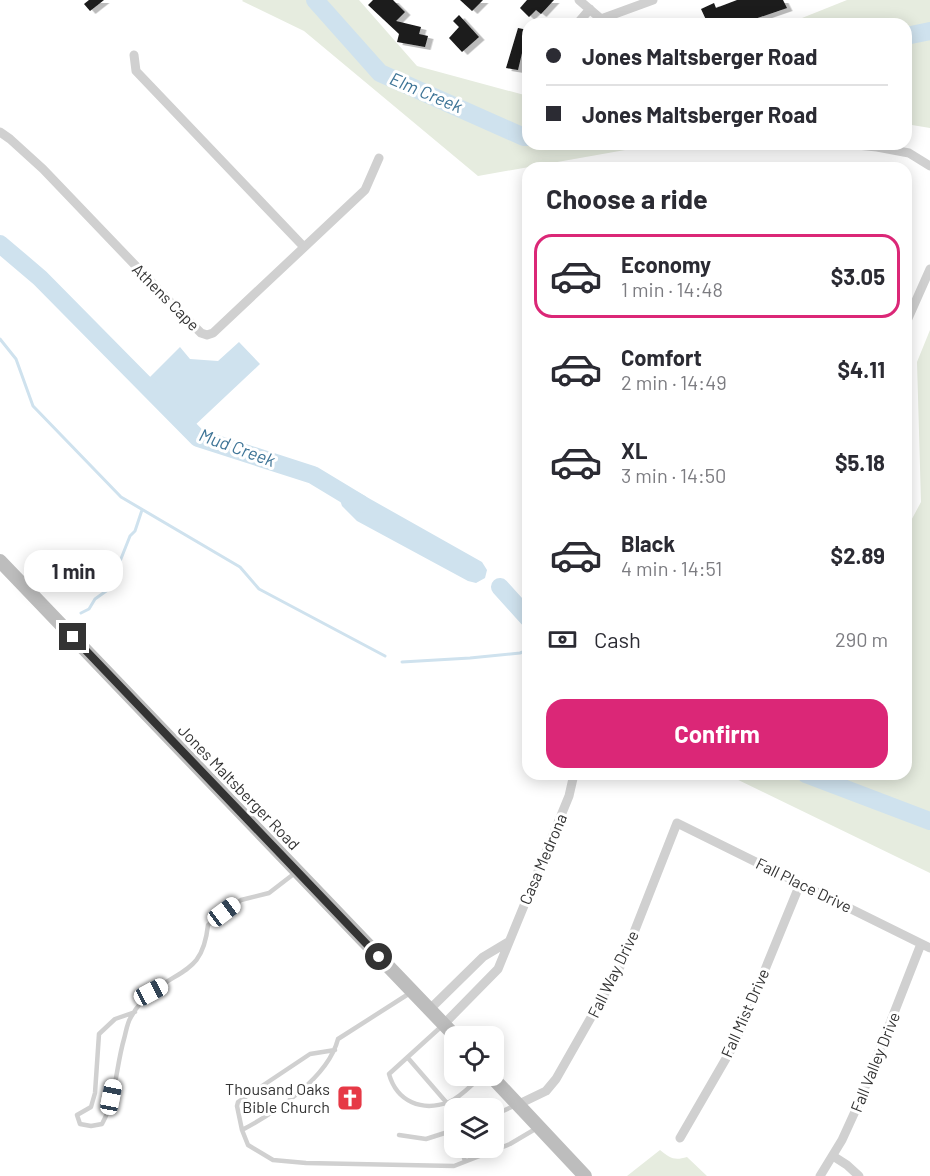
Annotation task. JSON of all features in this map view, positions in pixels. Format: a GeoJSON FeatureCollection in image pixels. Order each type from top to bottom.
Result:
{"type":"FeatureCollection","features":[{"type":"Feature","properties":{"kind":"main road","name":"Jones Maltsberger Road"},"geometry":{"type":"LineString","coordinates":[[0,561],[444,1024]]}},
{"type":"Feature","properties":{"kind":"main road"},"geometry":{"type":"LineString","coordinates":[[501,1086],[585,1176]]}},
{"type":"Feature","properties":{"kind":"street"},"geometry":{"type":"LineString","coordinates":[[579,0],[600,18]]}},
{"type":"Feature","properties":{"kind":"street"},"geometry":{"type":"LineString","coordinates":[[604,18],[652,0]]}},
{"type":"Feature","properties":{"kind":"street"},"geometry":{"type":"LineString","coordinates":[[582,18],[590,9]]}},
{"type":"Feature","properties":{"kind":"street"},"geometry":{"type":"LineString","coordinates":[[134,56],[136,71],[304,247]]}},
{"type":"Feature","properties":{"kind":"street","name":"Athens Cape"},"geometry":{"type":"LineString","coordinates":[[0,132],[43,169],[178,310],[201,333],[207,335],[213,333],[365,190],[379,158]]}},
{"type":"Feature","properties":{"kind":"street"},"geometry":{"type":"LineString","coordinates":[[888,150],[909,153],[930,166]]}},
{"type":"Feature","properties":{"kind":"street"},"geometry":{"type":"LineString","coordinates":[[912,310],[930,269]]}},
{"type":"Feature","properties":{"kind":"street","name":"Casa Medrona"},"geometry":{"type":"LineString","coordinates":[[444,1024],[498,969],[569,796],[573,780]]}},
{"type":"Feature","properties":{"kind":"street","name":"Fall Place Drive"},"geometry":{"type":"LineString","coordinates":[[677,823],[926,946]]}},
{"type":"Feature","properties":{"kind":"street","name":"Fall Way Drive"},"geometry":{"type":"LineString","coordinates":[[519,1104],[546,1091],[556,1079],[605,996],[622,963],[677,823]]}},
{"type":"Feature","properties":{"kind":"street","name":"Fall Mist Drive"},"geometry":{"type":"LineString","coordinates":[[680,1138],[735,1043],[800,884]]}},
{"type":"Feature","properties":{"kind":"street"},"geometry":{"type":"LineString","coordinates":[[430,1009],[483,957],[508,942]]}},
{"type":"Feature","properties":{"kind":"street","name":"Fall Valley Drive"},"geometry":{"type":"LineString","coordinates":[[820,1176],[858,1105],[926,946]]}},
{"type":"Feature","properties":{"kind":"street"},"geometry":{"type":"LineString","coordinates":[[460,980],[474,994]]}},
{"type":"Feature","properties":{"kind":"street"},"geometry":{"type":"LineString","coordinates":[[832,1156],[859,1176]]}},
{"type":"Feature","properties":{"kind":"lane"},"geometry":{"type":"LineString","coordinates":[[135,1012],[115,1019],[99,1034],[95,1093],[91,1107],[77,1115],[80,1124],[91,1126],[102,1124],[108,1113],[120,1051],[129,1019],[135,1012],[151,992],[184,973],[198,960],[206,941],[208,925],[241,900],[269,894],[297,871]]}},
{"type":"Feature","properties":{"kind":"lane"},"geometry":{"type":"LineString","coordinates":[[242,1130],[268,1117],[297,1094],[321,1070],[335,1050],[338,1039],[412,992]]}},
{"type":"Feature","properties":{"kind":"lane"},"geometry":{"type":"LineString","coordinates":[[444,1024],[389,1074],[392,1084],[405,1099],[427,1107],[444,1103]]}},
{"type":"Feature","properties":{"kind":"lane"},"geometry":{"type":"LineString","coordinates":[[335,1050],[309,1054],[238,1102],[242,1130],[248,1145],[273,1160],[306,1163],[454,1166],[510,1144],[539,1126]]}},
{"type":"Feature","properties":{"kind":"lane"},"geometry":{"type":"LineString","coordinates":[[408,1058],[444,1100]]}},
{"type":"Feature","properties":{"kind":"lane"},"geometry":{"type":"LineString","coordinates":[[452,1098],[468,1086]]}},
{"type":"Feature","properties":{"kind":"lane"},"geometry":{"type":"LineString","coordinates":[[504,1111],[519,1104]]}},
{"type":"Feature","properties":{"kind":"lane"},"geometry":{"type":"LineString","coordinates":[[399,1135],[426,1139],[444,1133]]}},
{"type":"Feature","properties":{"kind":"shaded area"},"geometry":{"type":"Polygon","coordinates":[[[359,0],[417,66],[522,94],[522,150],[625,150],[557,162],[522,162],[522,168],[478,176],[304,31],[242,1],[359,0]]]}},
{"type":"Feature","properties":{"kind":"shaded area"},"geometry":{"type":"Polygon","coordinates":[[[847,0],[930,0],[930,128],[912,125],[912,18],[802,18],[847,0]]]}},
{"type":"Feature","properties":{"kind":"shaded area"},"geometry":{"type":"Polygon","coordinates":[[[930,330],[930,873],[738,780],[912,780],[912,519],[921,502],[917,362],[930,330]]]}},
{"type":"Feature","properties":{"kind":"shaded area"},"geometry":{"type":"Polygon","coordinates":[[[660,1150],[672,1158],[687,1157],[707,1176],[627,1176],[660,1150]]]}},
{"type":"Feature","properties":{"kind":"water"},"geometry":{"type":"Polygon","coordinates":[[[239,342],[260,364],[193,427],[147,380],[180,347],[190,359],[218,361],[239,342]]]}},
{"type":"Feature","properties":{"kind":"water"},"geometry":{"type":"Polygon","coordinates":[[[344,489],[356,491],[482,562],[487,570],[485,578],[476,583],[468,581],[357,521],[342,506],[339,497],[344,489]]]}},
{"type":"Feature","properties":{"kind":"building"},"geometry":{"type":"Polygon","coordinates":[[[89,0],[104,0],[90,11],[84,4],[89,0]]]}},
{"type":"Feature","properties":{"kind":"building"},"geometry":{"type":"Polygon","coordinates":[[[373,0],[393,0],[405,12],[396,21],[421,27],[419,34],[428,36],[425,47],[397,42],[399,34],[368,5],[373,0]]]}},
{"type":"Feature","properties":{"kind":"building"},"geometry":{"type":"Polygon","coordinates":[[[460,0],[483,0],[472,11],[460,0]]]}},
{"type":"Feature","properties":{"kind":"building"},"geometry":{"type":"Polygon","coordinates":[[[527,0],[554,0],[541,14],[536,10],[529,17],[520,8],[527,0]]]}},
{"type":"Feature","properties":{"kind":"building"},"geometry":{"type":"Polygon","coordinates":[[[737,0],[783,0],[787,8],[758,18],[705,18],[701,9],[714,3],[716,8],[737,0]]]}},
{"type":"Feature","properties":{"kind":"building"},"geometry":{"type":"Polygon","coordinates":[[[459,15],[479,37],[462,52],[449,38],[459,27],[453,21],[459,15]]]}},
{"type":"Feature","properties":{"kind":"building"},"geometry":{"type":"Polygon","coordinates":[[[518,28],[522,29],[522,53],[518,70],[506,68],[518,28]]]}},
{"type":"Feature","properties":{"kind":"waterway","name":"Elm Creek"},"geometry":{"type":"LineString","coordinates":[[315,0],[380,73],[522,136]]}},
{"type":"Feature","properties":{"kind":"waterway","name":"Elm Creek"},"geometry":{"type":"LineString","coordinates":[[912,35],[930,31]]}},
{"type":"Feature","properties":{"kind":"waterway","name":"Mud Creek"},"geometry":{"type":"LineString","coordinates":[[0,244],[40,278],[198,438],[313,475],[361,504]]}},
{"type":"Feature","properties":{"kind":"waterway"},"geometry":{"type":"LineString","coordinates":[[0,339],[16,359],[33,406],[121,497],[240,567],[259,589],[385,656]]}},
{"type":"Feature","properties":{"kind":"waterway"},"geometry":{"type":"LineString","coordinates":[[81,613],[89,609],[95,599],[109,589],[142,510]]}},
{"type":"Feature","properties":{"kind":"waterway","name":"Mud Creek"},"geometry":{"type":"LineString","coordinates":[[500,587],[522,611]]}},
{"type":"Feature","properties":{"kind":"waterway"},"geometry":{"type":"LineString","coordinates":[[402,662],[522,652]]}},
{"type":"Feature","properties":{"kind":"waterway","name":"Mud Creek"},"geometry":{"type":"LineString","coordinates":[[822,780],[930,821]]}},
{"type":"Feature","properties":{"kind":"place","name":"Thousand Oaks Bible Church"},"geometry":{"type":"Point","coordinates":[350,1098]}},
{"type":"Feature","properties":{"kind":"route"},"geometry":{"type":"LineString","coordinates":[[73,637],[379,957]]}}]}
